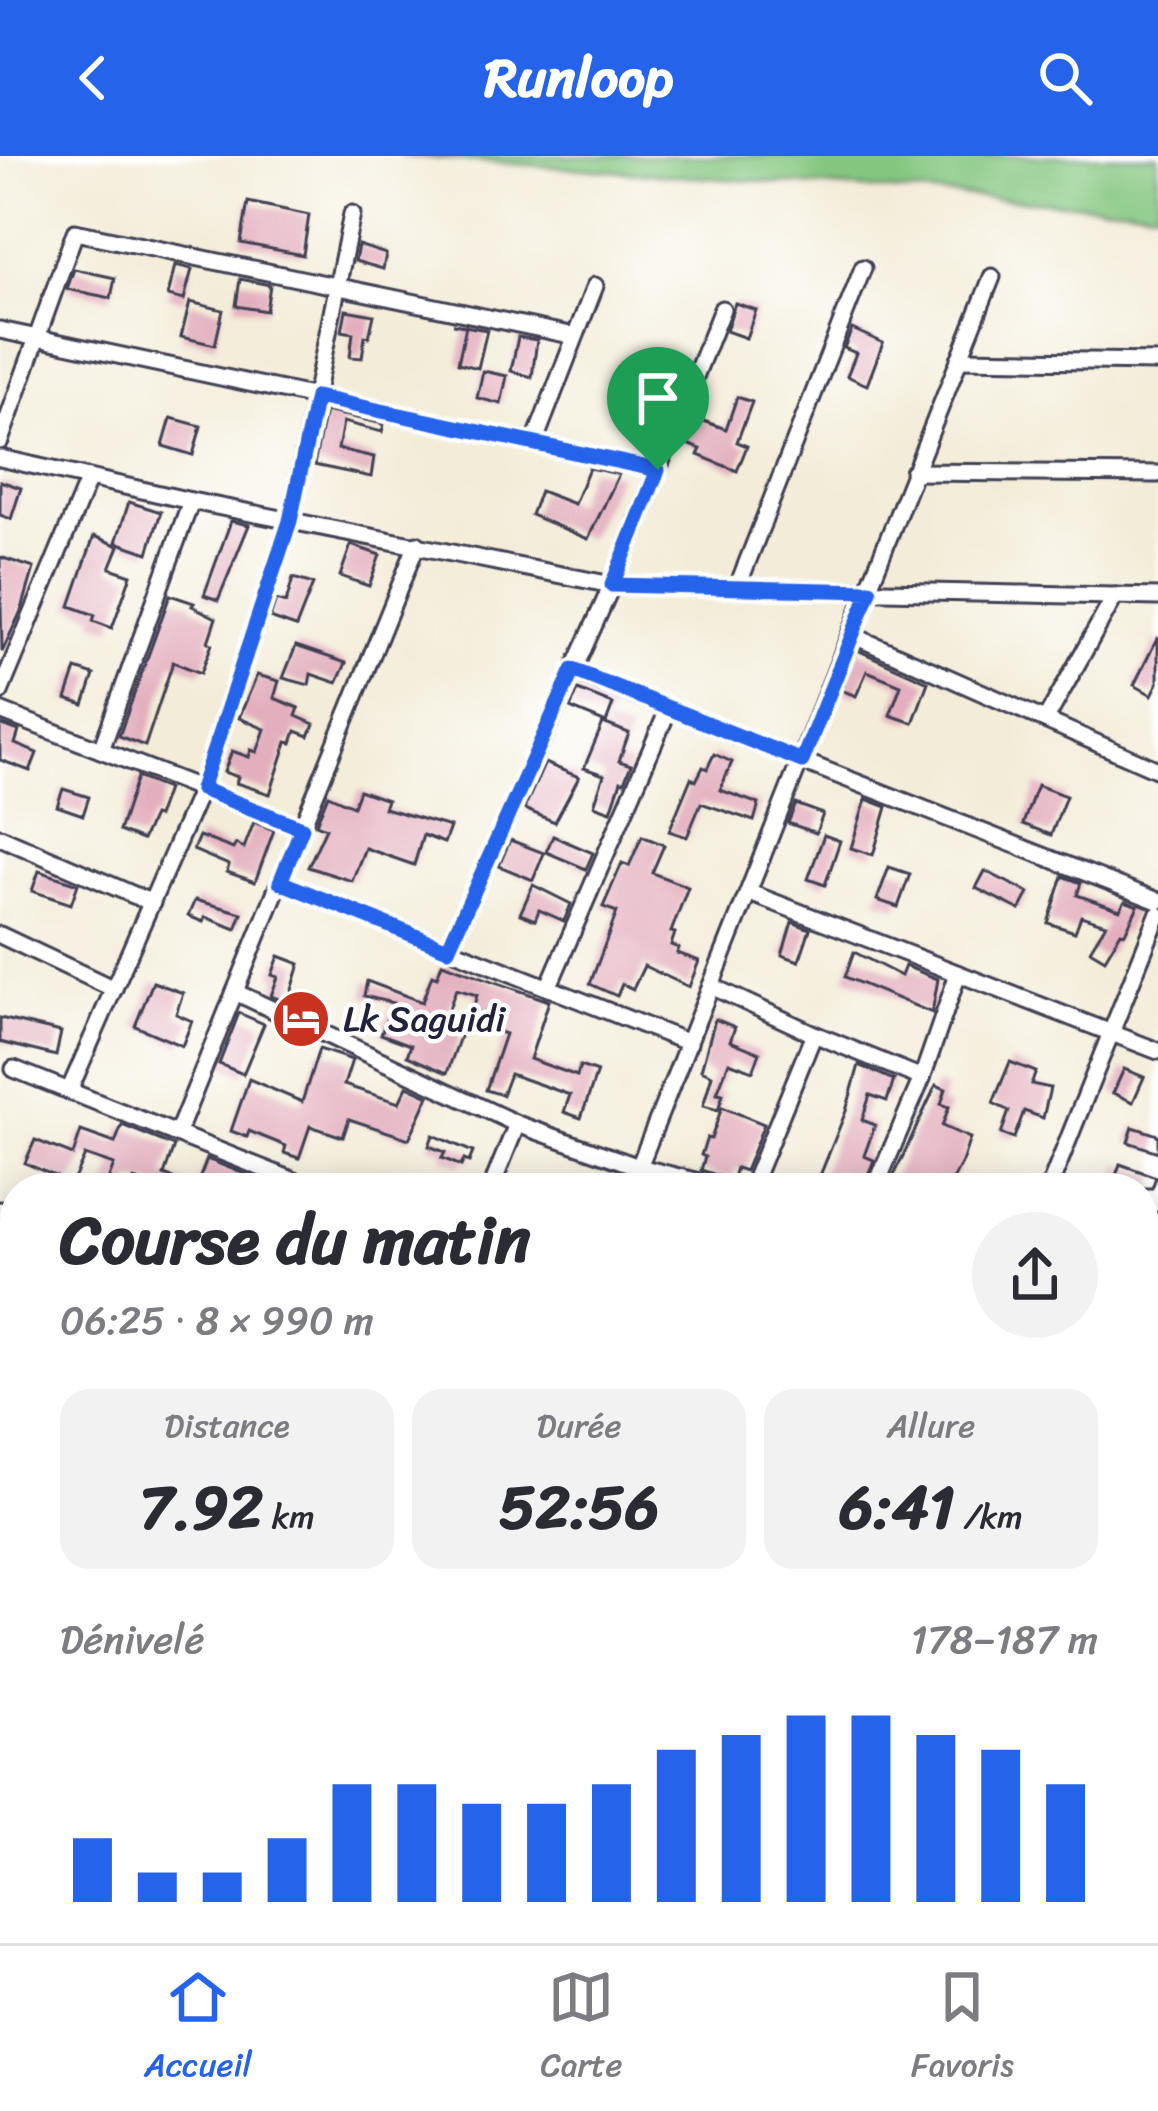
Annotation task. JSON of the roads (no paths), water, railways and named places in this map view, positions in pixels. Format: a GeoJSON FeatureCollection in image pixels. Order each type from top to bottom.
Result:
{"type":"FeatureCollection","features":[{"type":"Feature","properties":{"kind":"street"},"geometry":{"type":"LineString","coordinates":[[69,1091],[201,789],[290,521],[352,214]]}},
{"type":"Feature","properties":{"kind":"street"},"geometry":{"type":"LineString","coordinates":[[0,441],[75,232],[575,336]]}},
{"type":"Feature","properties":{"kind":"street"},"geometry":{"type":"LineString","coordinates":[[737,588],[863,268]]}},
{"type":"Feature","properties":{"kind":"street"},"geometry":{"type":"LineString","coordinates":[[639,1167],[992,278]]}},
{"type":"Feature","properties":{"kind":"street"},"geometry":{"type":"LineString","coordinates":[[534,443],[595,286]]}},
{"type":"Feature","properties":{"kind":"street"},"geometry":{"type":"LineString","coordinates":[[448,949],[612,585],[722,309]]}},
{"type":"Feature","properties":{"kind":"street"},"geometry":{"type":"LineString","coordinates":[[0,331],[658,470]]}},
{"type":"Feature","properties":{"kind":"street"},"geometry":{"type":"LineString","coordinates":[[959,358],[1158,362]]}},
{"type":"Feature","properties":{"kind":"street"},"geometry":{"type":"LineString","coordinates":[[0,458],[612,585],[1158,597]]}},
{"type":"Feature","properties":{"kind":"street"},"geometry":{"type":"LineString","coordinates":[[913,472],[1158,474]]}},
{"type":"Feature","properties":{"kind":"street"},"geometry":{"type":"LineString","coordinates":[[0,692],[89,478]]}},
{"type":"Feature","properties":{"kind":"street"},"geometry":{"type":"LineString","coordinates":[[101,750],[191,501]]}},
{"type":"Feature","properties":{"kind":"street"},"geometry":{"type":"LineString","coordinates":[[177,1134],[416,544]]}},
{"type":"Feature","properties":{"kind":"street"},"geometry":{"type":"LineString","coordinates":[[1046,719],[1115,596]]}},
{"type":"Feature","properties":{"kind":"street"},"geometry":{"type":"LineString","coordinates":[[852,634],[1158,770]]}},
{"type":"Feature","properties":{"kind":"street"},"geometry":{"type":"LineString","coordinates":[[573,670],[1158,901]]}},
{"type":"Feature","properties":{"kind":"street"},"geometry":{"type":"LineString","coordinates":[[548,988],[669,708]]}},
{"type":"Feature","properties":{"kind":"street"},"geometry":{"type":"LineString","coordinates":[[0,711],[302,828]]}},
{"type":"Feature","properties":{"kind":"street"},"geometry":{"type":"LineString","coordinates":[[0,837],[152,903]]}},
{"type":"Feature","properties":{"kind":"street"},"geometry":{"type":"LineString","coordinates":[[280,882],[688,1043]]}},
{"type":"Feature","properties":{"kind":"street"},"geometry":{"type":"LineString","coordinates":[[750,893],[1158,1051]]}},
{"type":"Feature","properties":{"kind":"street"},"geometry":{"type":"LineString","coordinates":[[1055,1173],[1158,915]]}},
{"type":"Feature","properties":{"kind":"street"},"geometry":{"type":"LineString","coordinates":[[0,935],[114,989]]}},
{"type":"Feature","properties":{"kind":"street"},"geometry":{"type":"LineString","coordinates":[[881,1173],[922,1078],[958,974]]}},
{"type":"Feature","properties":{"kind":"street"},"geometry":{"type":"LineString","coordinates":[[711,986],[922,1078]]}},
{"type":"Feature","properties":{"kind":"street"},"geometry":{"type":"LineString","coordinates":[[235,992],[517,1124],[663,1173]]}},
{"type":"Feature","properties":{"kind":"street"},"geometry":{"type":"LineString","coordinates":[[757,1173],[814,1034]]}},
{"type":"Feature","properties":{"kind":"street"},"geometry":{"type":"LineString","coordinates":[[14,1069],[274,1173]]}},
{"type":"Feature","properties":{"kind":"street"},"geometry":{"type":"LineString","coordinates":[[497,1173],[517,1124]]}},
{"type":"Feature","properties":{"kind":"place","name":"Lk Saguidi"},"geometry":{"type":"Point","coordinates":[301,1019]}}]}
